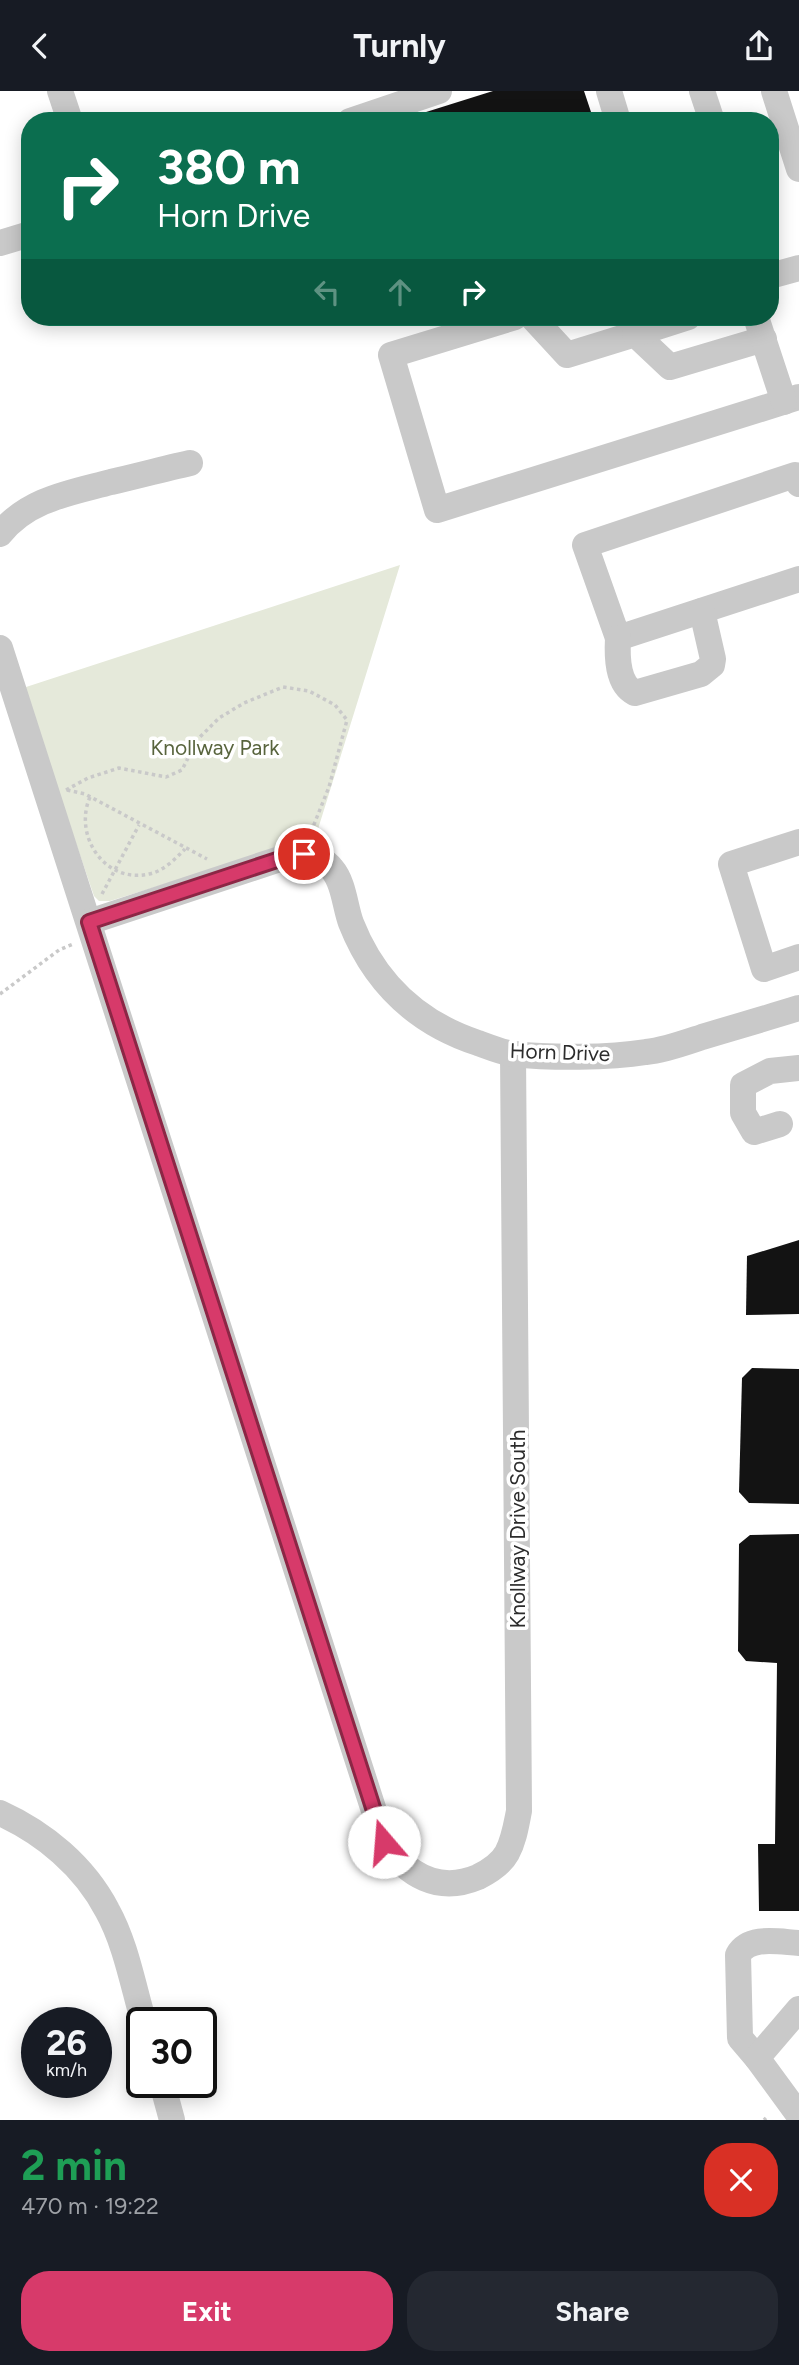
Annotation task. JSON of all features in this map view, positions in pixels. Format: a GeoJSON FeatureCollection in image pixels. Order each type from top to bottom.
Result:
{"type":"FeatureCollection","features":[{"type":"Feature","properties":{"kind":"street"},"geometry":{"type":"LineString","coordinates":[[60,91],[67,112]]}},
{"type":"Feature","properties":{"kind":"street"},"geometry":{"type":"LineString","coordinates":[[377,112],[439,91]]}},
{"type":"Feature","properties":{"kind":"street"},"geometry":{"type":"LineString","coordinates":[[608,91],[615,112]]}},
{"type":"Feature","properties":{"kind":"street"},"geometry":{"type":"LineString","coordinates":[[702,91],[709,112]]}},
{"type":"Feature","properties":{"kind":"street"},"geometry":{"type":"LineString","coordinates":[[774,91],[799,169]]}},
{"type":"Feature","properties":{"kind":"street"},"geometry":{"type":"LineString","coordinates":[[0,243],[21,237]]}},
{"type":"Feature","properties":{"kind":"street"},"geometry":{"type":"LineString","coordinates":[[779,274],[799,268]]}},
{"type":"Feature","properties":{"kind":"street"},"geometry":{"type":"LineString","coordinates":[[486,326],[391,355],[437,510],[791,399],[760,328],[670,367],[635,334]]}},
{"type":"Feature","properties":{"kind":"street"},"geometry":{"type":"LineString","coordinates":[[540,326],[567,355],[660,326]]}},
{"type":"Feature","properties":{"kind":"street"},"geometry":{"type":"LineString","coordinates":[[0,534],[15,517],[34,505],[57,496],[190,463]]}},
{"type":"Feature","properties":{"kind":"street"},"geometry":{"type":"LineString","coordinates":[[702,611],[712,665],[701,674],[635,694],[624,683],[617,656],[618,638],[585,545],[795,475],[799,484]]}},
{"type":"Feature","properties":{"kind":"street"},"geometry":{"type":"LineString","coordinates":[[618,638],[799,579]]}},
{"type":"Feature","properties":{"kind":"street"},"geometry":{"type":"LineString","coordinates":[[0,648],[57,793],[92,929]]}},
{"type":"Feature","properties":{"kind":"street"},"geometry":{"type":"LineString","coordinates":[[799,842],[731,864],[764,969],[799,957]]}},
{"type":"Feature","properties":{"kind":"street","name":"Horn Drive"},"geometry":{"type":"LineString","coordinates":[[92,929],[289,856],[304,854],[320,859],[333,869],[363,950],[378,974],[397,996],[418,1015],[442,1030],[478,1044],[513,1054],[589,1056],[647,1052],[798,1012]]}},
{"type":"Feature","properties":{"kind":"street","name":"Knollway Drive South"},"geometry":{"type":"LineString","coordinates":[[92,929],[384,1842],[398,1861],[424,1878],[444,1884],[465,1882],[488,1873],[505,1856],[514,1838],[519,1811],[513,1054]]}},
{"type":"Feature","properties":{"kind":"street"},"geometry":{"type":"LineString","coordinates":[[780,1124],[754,1132],[743,1113],[743,1085],[770,1071],[799,1068]]}},
{"type":"Feature","properties":{"kind":"street"},"geometry":{"type":"LineString","coordinates":[[0,1813],[33,1830],[63,1853],[93,1889],[107,1910],[122,1948],[132,2007]]}},
{"type":"Feature","properties":{"kind":"street"},"geometry":{"type":"LineString","coordinates":[[784,2117],[757,2058],[740,2038],[738,1955],[743,1947],[753,1942],[799,1943]]}},
{"type":"Feature","properties":{"kind":"street"},"geometry":{"type":"LineString","coordinates":[[757,2058],[799,2009]]}},
{"type":"Feature","properties":{"kind":"street"},"geometry":{"type":"LineString","coordinates":[[166,2098],[173,2120]]}},
{"type":"Feature","properties":{"kind":"path"},"geometry":{"type":"LineString","coordinates":[[57,793],[88,778],[120,768],[166,777],[182,770],[197,740],[219,718],[244,703],[283,687],[309,691],[335,705],[346,720],[329,787],[311,832],[303,834]]}},
{"type":"Feature","properties":{"kind":"path"},"geometry":{"type":"LineString","coordinates":[[57,793],[90,797],[206,860],[218,856]]}},
{"type":"Feature","properties":{"kind":"path"},"geometry":{"type":"LineString","coordinates":[[90,797],[84,810],[88,838],[95,854],[113,870],[136,876],[151,874],[164,868],[185,849]]}},
{"type":"Feature","properties":{"kind":"path"},"geometry":{"type":"LineString","coordinates":[[0,994],[92,929],[113,870],[139,825]]}},
{"type":"Feature","properties":{"kind":"green space","name":"Knollway Park"},"geometry":{"type":"Polygon","coordinates":[[[400,565],[314,842],[286,846],[110,901],[99,901],[94,896],[23,688],[400,565]]]}},
{"type":"Feature","properties":{"kind":"building"},"geometry":{"type":"Polygon","coordinates":[[[493,91],[584,91],[591,112],[426,112],[493,91]]]}},
{"type":"Feature","properties":{"kind":"building"},"geometry":{"type":"Polygon","coordinates":[[[799,1240],[799,1314],[746,1315],[747,1256],[799,1240]]]}},
{"type":"Feature","properties":{"kind":"building"},"geometry":{"type":"Polygon","coordinates":[[[752,1368],[799,1369],[799,1504],[749,1503],[739,1492],[742,1378],[752,1368]]]}},
{"type":"Feature","properties":{"kind":"building"},"geometry":{"type":"Polygon","coordinates":[[[799,1534],[799,1911],[759,1911],[758,1844],[775,1844],[777,1663],[746,1661],[738,1651],[739,1544],[750,1535],[799,1534]]]}},
{"type":"Feature","properties":{"kind":"route"},"geometry":{"type":"LineString","coordinates":[[304,854],[289,856],[89,922],[384,1842]]}}]}
